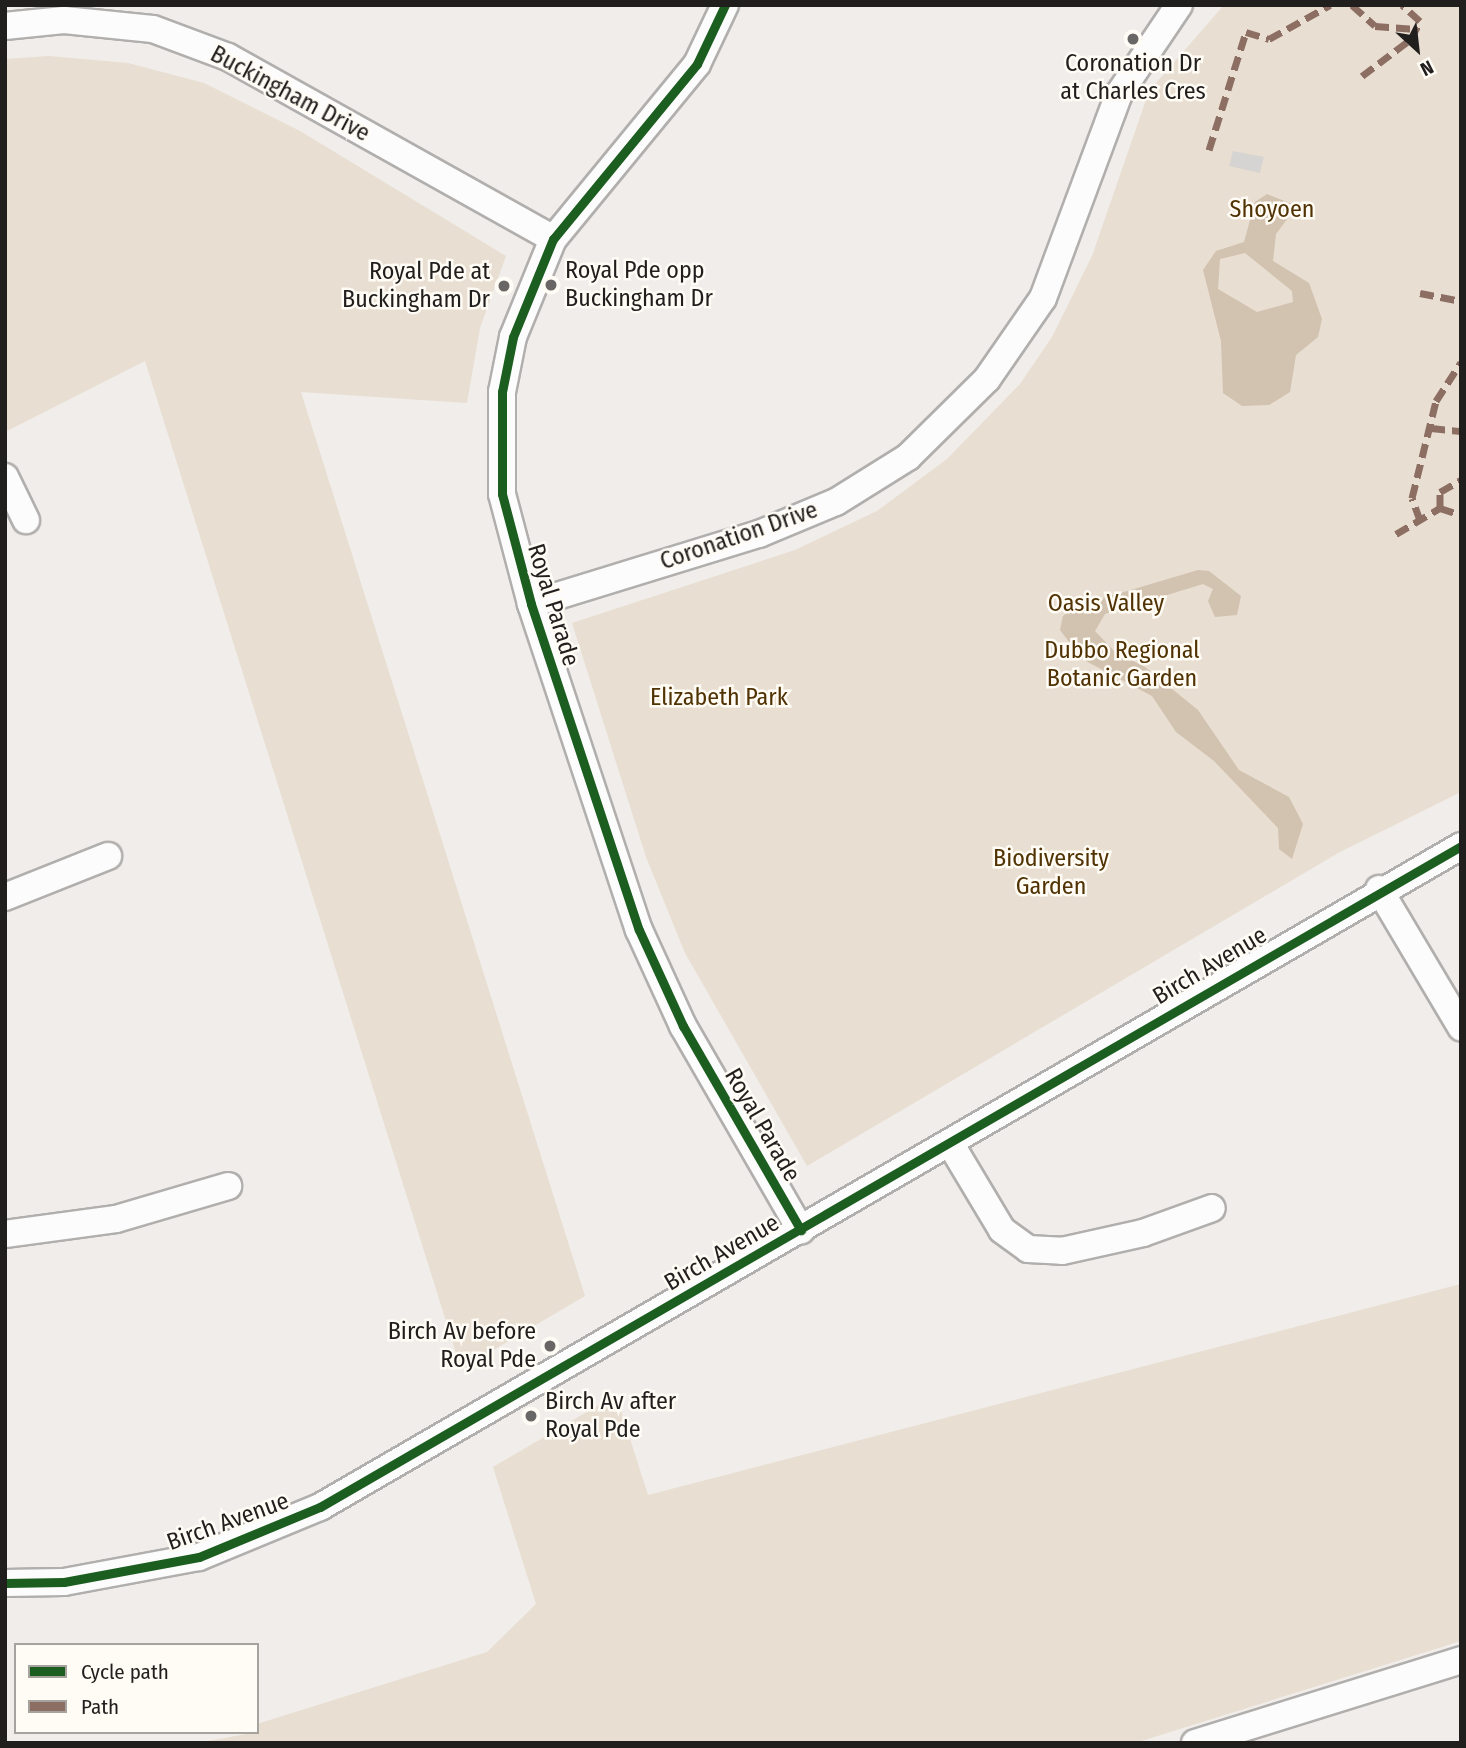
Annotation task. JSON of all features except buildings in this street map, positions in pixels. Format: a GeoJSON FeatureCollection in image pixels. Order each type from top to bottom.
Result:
{"type":"FeatureCollection","features":[{"type":"Feature","properties":{"kind":"street","name":"Royal Parade"},"geometry":{"type":"LineString","coordinates":[[725,5],[697,64],[553,239],[513,338],[502,391],[502,494],[531,604],[649,953],[801,1230]]}},
{"type":"Feature","properties":{"kind":"street","name":"Coronation Drive"},"geometry":{"type":"LineString","coordinates":[[531,604],[759,534],[836,502],[908,457],[987,379],[1043,298],[1119,93],[1179,5]]}},
{"type":"Feature","properties":{"kind":"street","name":"Buckingham Drive"},"geometry":{"type":"LineString","coordinates":[[5,26],[64,20],[153,29],[228,57],[553,239]]}},
{"type":"Feature","properties":{"kind":"street"},"geometry":{"type":"LineString","coordinates":[[5,477],[26,520]]}},
{"type":"Feature","properties":{"kind":"street","name":"Birch Avenue"},"geometry":{"type":"LineString","coordinates":[[5,1583],[134,1573],[261,1535],[381,1474],[950,1143],[1379,889],[1461,846]]}},
{"type":"Feature","properties":{"kind":"street"},"geometry":{"type":"LineString","coordinates":[[5,897],[108,856]]}},
{"type":"Feature","properties":{"kind":"street"},"geometry":{"type":"LineString","coordinates":[[1379,889],[1461,1027]]}},
{"type":"Feature","properties":{"kind":"street"},"geometry":{"type":"LineString","coordinates":[[950,1143],[1002,1230],[1028,1249],[1062,1251],[1116,1239],[1212,1208]]}},
{"type":"Feature","properties":{"kind":"street"},"geometry":{"type":"LineString","coordinates":[[5,1234],[116,1219],[228,1186]]}},
{"type":"Feature","properties":{"kind":"street"},"geometry":{"type":"LineString","coordinates":[[1195,1743],[1461,1660]]}},
{"type":"Feature","properties":{"kind":"green space","name":"Dubbo Regional Botanic Garden"},"geometry":{"type":"Polygon","coordinates":[[[1224,5],[1461,5],[1461,792],[1340,852],[807,1166],[685,953],[646,857],[572,623],[795,550],[877,511],[947,459],[1020,384],[1052,337],[1092,256],[1149,91],[1224,5]]]}},
{"type":"Feature","properties":{"kind":"green space"},"geometry":{"type":"Polygon","coordinates":[[[49,56],[128,63],[204,83],[300,131],[506,256],[480,328],[467,403],[301,392],[585,1296],[461,1369],[145,361],[5,432],[5,59],[49,56]]]}},
{"type":"Feature","properties":{"kind":"green space"},"geometry":{"type":"Polygon","coordinates":[[[1461,1284],[1461,1641],[1135,1743],[197,1743],[259,1734],[259,1723],[487,1652],[536,1604],[493,1467],[616,1395],[648,1495],[1461,1284]]]}},
{"type":"Feature","properties":{"kind":"shaded area"},"geometry":{"type":"Polygon","coordinates":[[[1267,194],[1297,206],[1276,234],[1273,261],[1309,283],[1322,319],[1318,337],[1296,355],[1290,392],[1269,405],[1242,406],[1223,393],[1221,341],[1203,270],[1216,251],[1244,242],[1255,202],[1267,194]],[[1245,253],[1220,259],[1218,289],[1257,312],[1293,302],[1292,291],[1245,253]]]}},
{"type":"Feature","properties":{"kind":"shaded area"},"geometry":{"type":"Polygon","coordinates":[[[1198,570],[1209,571],[1241,596],[1237,615],[1215,617],[1208,601],[1213,589],[1203,584],[1105,614],[1095,631],[1115,652],[1145,667],[1198,710],[1239,770],[1289,797],[1303,824],[1292,859],[1279,849],[1278,828],[1214,761],[1176,732],[1152,696],[1082,659],[1060,630],[1063,616],[1077,606],[1198,570]]]}},
{"type":"Feature","properties":{"kind":"marked path"},"geometry":{"type":"LineString","coordinates":[[1209,150],[1246,32],[1269,39],[1330,5]]}},
{"type":"Feature","properties":{"kind":"marked path"},"geometry":{"type":"LineString","coordinates":[[1352,5],[1375,26],[1416,29]]}},
{"type":"Feature","properties":{"kind":"marked path"},"geometry":{"type":"LineString","coordinates":[[1362,76],[1411,39],[1420,21],[1402,5]]}},
{"type":"Feature","properties":{"kind":"marked path"},"geometry":{"type":"LineString","coordinates":[[1420,293],[1461,301]]}},
{"type":"Feature","properties":{"kind":"marked path"},"geometry":{"type":"LineString","coordinates":[[1420,520],[1412,498],[1436,401],[1461,362]]}},
{"type":"Feature","properties":{"kind":"marked path"},"geometry":{"type":"LineString","coordinates":[[1431,428],[1461,431]]}},
{"type":"Feature","properties":{"kind":"marked path"},"geometry":{"type":"LineString","coordinates":[[1440,508],[1440,492],[1461,480]]}},
{"type":"Feature","properties":{"kind":"marked path"},"geometry":{"type":"LineString","coordinates":[[1396,534],[1440,508],[1461,515]]}},
{"type":"Feature","properties":{"kind":"cycle path"},"geometry":{"type":"LineString","coordinates":[[725,5],[697,64],[553,239],[513,337],[502,392],[502,494],[531,604],[639,930],[683,1026],[801,1230]]}},
{"type":"Feature","properties":{"kind":"cycle path"},"geometry":{"type":"LineString","coordinates":[[5,1583],[64,1582],[199,1557],[320,1507],[1461,846]]}},
{"type":"Feature","properties":{"kind":"place","name":"Coronation Dr at Charles Cres"},"geometry":{"type":"Point","coordinates":[1133,39]}},
{"type":"Feature","properties":{"kind":"place","name":"Royal Pde opp Buckingham Dr"},"geometry":{"type":"Point","coordinates":[551,285]}},
{"type":"Feature","properties":{"kind":"place","name":"Royal Pde at Buckingham Dr"},"geometry":{"type":"Point","coordinates":[504,286]}},
{"type":"Feature","properties":{"kind":"place","name":"Birch Av before Royal Pde"},"geometry":{"type":"Point","coordinates":[550,1346]}},
{"type":"Feature","properties":{"kind":"place","name":"Birch Av after Royal Pde"},"geometry":{"type":"Point","coordinates":[531,1416]}},
{"type":"Feature","properties":{"kind":"park label","name":"Shoyoen"},"geometry":{"type":"Point","coordinates":[1272,210]}},
{"type":"Feature","properties":{"kind":"park label","name":"Oasis Valley"},"geometry":{"type":"Point","coordinates":[1106,604]}},
{"type":"Feature","properties":{"kind":"park label","name":"Elizabeth Park"},"geometry":{"type":"Point","coordinates":[719,698]}},
{"type":"Feature","properties":{"kind":"park label","name":"Biodiversity Garden"},"geometry":{"type":"Point","coordinates":[1051,873]}}]}
